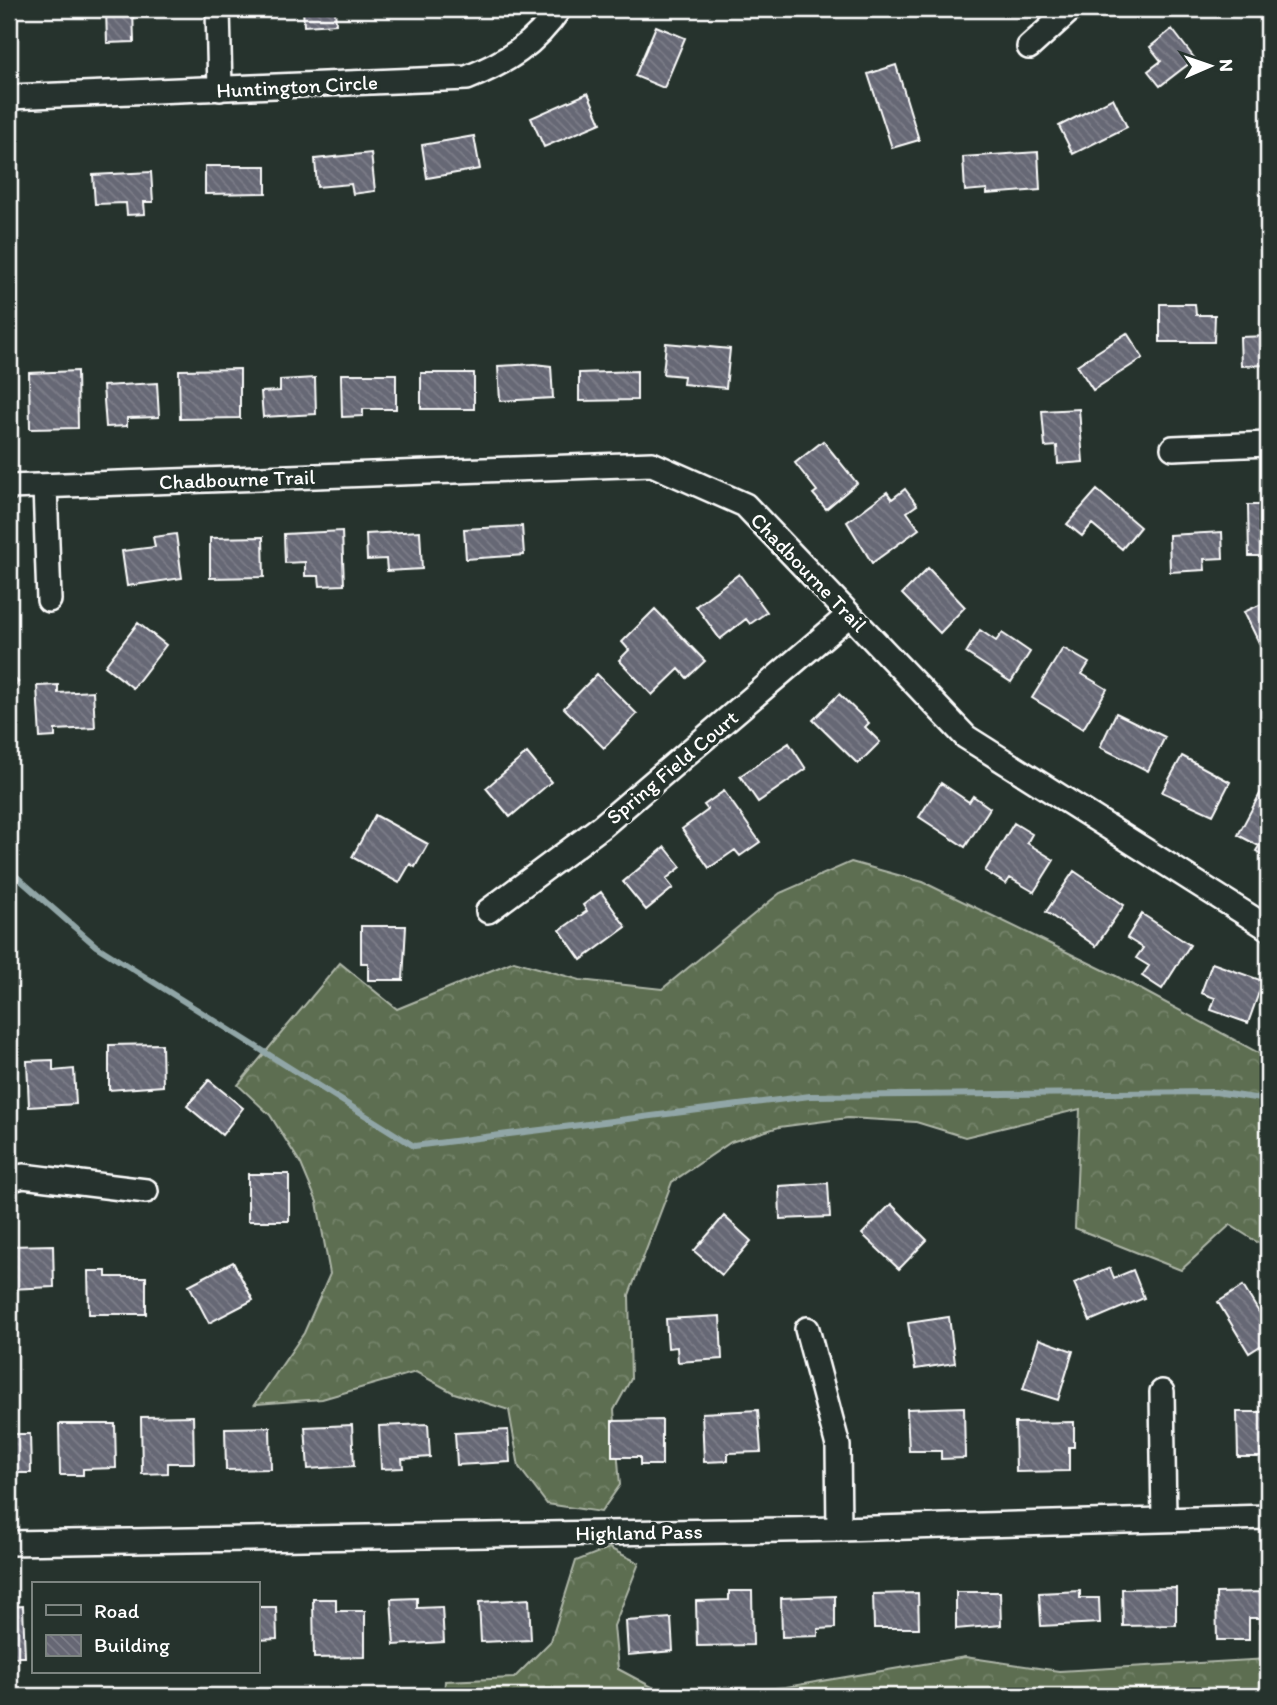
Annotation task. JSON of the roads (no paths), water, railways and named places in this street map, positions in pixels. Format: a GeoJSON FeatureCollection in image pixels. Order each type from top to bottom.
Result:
{"type":"FeatureCollection","features":[{"type":"Feature","properties":{"kind":"street"},"geometry":{"type":"LineString","coordinates":[[218,9],[220,89]]}},
{"type":"Feature","properties":{"kind":"street","name":"Huntington Circle"},"geometry":{"type":"LineString","coordinates":[[9,97],[467,78],[499,66],[525,49],[559,9]]}},
{"type":"Feature","properties":{"kind":"street"},"geometry":{"type":"LineString","coordinates":[[1029,47],[1071,9]]}},
{"type":"Feature","properties":{"kind":"street"},"geometry":{"type":"LineString","coordinates":[[1173,448],[1268,444]]}},
{"type":"Feature","properties":{"kind":"street","name":"Chadbourne Trail"},"geometry":{"type":"LineString","coordinates":[[9,487],[652,464],[745,505],[966,737],[1268,928]]}},
{"type":"Feature","properties":{"kind":"street"},"geometry":{"type":"LineString","coordinates":[[45,486],[49,600]]}},
{"type":"Feature","properties":{"kind":"street","name":"Spring Field Court"},"geometry":{"type":"LineString","coordinates":[[488,911],[601,827],[849,615]]}},
{"type":"Feature","properties":{"kind":"street"},"geometry":{"type":"LineString","coordinates":[[9,1180],[23,1176],[146,1191]]}},
{"type":"Feature","properties":{"kind":"street"},"geometry":{"type":"LineString","coordinates":[[807,1329],[838,1446],[839,1529]]}},
{"type":"Feature","properties":{"kind":"street"},"geometry":{"type":"LineString","coordinates":[[1162,1392],[1164,1519]]}},
{"type":"Feature","properties":{"kind":"street","name":"Highland Pass"},"geometry":{"type":"LineString","coordinates":[[9,1543],[839,1529],[1268,1517]]}},
{"type":"Feature","properties":{"kind":"waterway"},"geometry":{"type":"LineString","coordinates":[[9,870],[96,946],[414,1146],[810,1096],[1215,1092],[1268,1100]]}}]}
